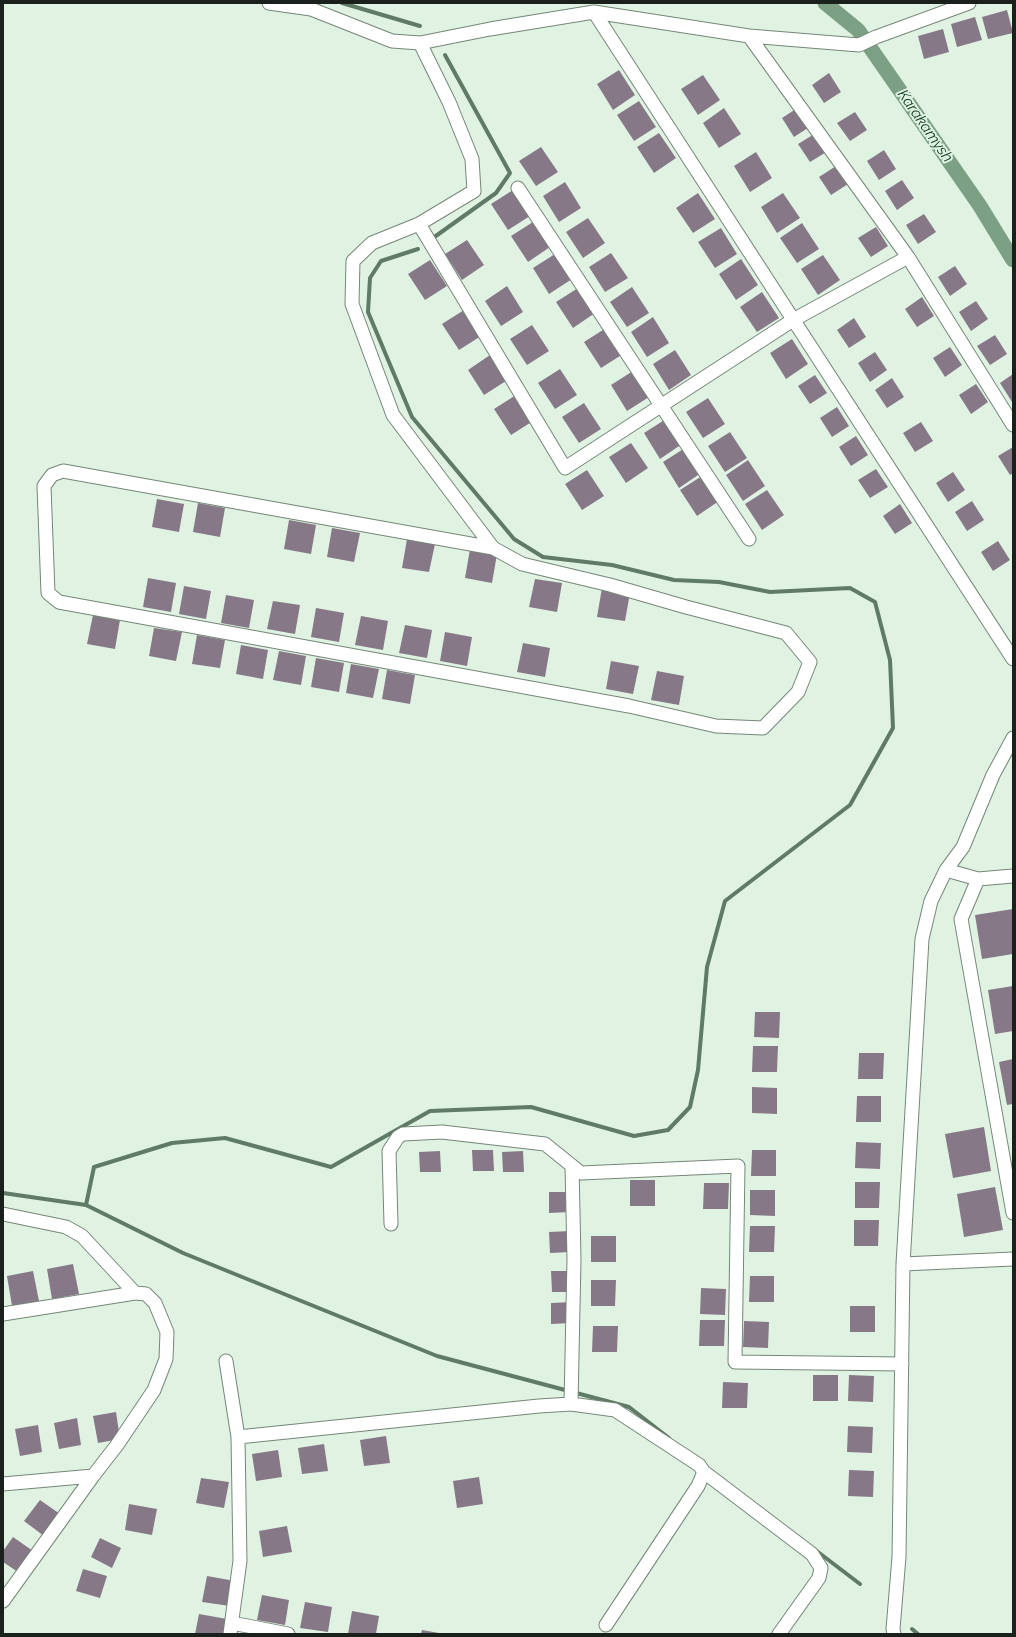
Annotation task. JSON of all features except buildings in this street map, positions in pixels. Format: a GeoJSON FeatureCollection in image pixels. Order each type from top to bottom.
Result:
{"type":"FeatureCollection","features":[{"type":"Feature","properties":{"kind":"street"},"geometry":{"type":"LineString","coordinates":[[269,3],[311,9],[392,41],[420,43],[490,29],[594,12],[749,36],[859,45],[876,37],[969,3]]}},
{"type":"Feature","properties":{"kind":"street"},"geometry":{"type":"LineString","coordinates":[[594,12],[1013,659]]}},
{"type":"Feature","properties":{"kind":"street"},"geometry":{"type":"LineString","coordinates":[[749,36],[908,257],[1013,425]]}},
{"type":"Feature","properties":{"kind":"street"},"geometry":{"type":"LineString","coordinates":[[420,43],[449,102],[472,159],[474,191],[418,224],[372,243],[353,262],[352,304],[393,415],[493,548],[522,564],[610,585],[686,607],[786,633],[810,662],[798,692],[762,728],[716,726],[629,706],[59,602],[48,593],[44,486],[52,475],[64,471],[493,548]]}},
{"type":"Feature","properties":{"kind":"street"},"geometry":{"type":"LineString","coordinates":[[518,188],[749,539]]}},
{"type":"Feature","properties":{"kind":"street"},"geometry":{"type":"LineString","coordinates":[[418,224],[565,468],[794,320],[908,257]]}},
{"type":"Feature","properties":{"kind":"street"},"geometry":{"type":"LineString","coordinates":[[894,1634],[893,1629],[899,1557],[904,1264],[922,939],[931,901],[946,870],[963,847],[993,775],[1013,738]]}},
{"type":"Feature","properties":{"kind":"street"},"geometry":{"type":"LineString","coordinates":[[946,870],[978,879],[1013,876]]}},
{"type":"Feature","properties":{"kind":"street"},"geometry":{"type":"LineString","coordinates":[[978,879],[961,919],[1013,1213]]}},
{"type":"Feature","properties":{"kind":"street"},"geometry":{"type":"LineString","coordinates":[[391,1224],[389,1151],[398,1138],[403,1134],[442,1132],[545,1144],[581,1173],[738,1166],[735,1362],[902,1364]]}},
{"type":"Feature","properties":{"kind":"street"},"geometry":{"type":"LineString","coordinates":[[572,1166],[574,1260],[572,1404]]}},
{"type":"Feature","properties":{"kind":"street"},"geometry":{"type":"LineString","coordinates":[[3,1214],[66,1227],[82,1236],[134,1293]]}},
{"type":"Feature","properties":{"kind":"street"},"geometry":{"type":"LineString","coordinates":[[904,1264],[1013,1259]]}},
{"type":"Feature","properties":{"kind":"street"},"geometry":{"type":"LineString","coordinates":[[3,1314],[134,1293],[146,1294],[155,1303],[168,1332],[166,1359],[154,1390],[117,1445],[3,1601]]}},
{"type":"Feature","properties":{"kind":"street"},"geometry":{"type":"LineString","coordinates":[[226,1361],[238,1436],[240,1561],[231,1628],[288,1634]]}},
{"type":"Feature","properties":{"kind":"street"},"geometry":{"type":"LineString","coordinates":[[238,1436],[539,1406],[572,1404],[615,1410],[699,1464],[704,1472],[812,1554],[822,1568],[820,1578],[779,1634]]}},
{"type":"Feature","properties":{"kind":"street"},"geometry":{"type":"LineString","coordinates":[[606,1625],[698,1486],[704,1472]]}},
{"type":"Feature","properties":{"kind":"street"},"geometry":{"type":"LineString","coordinates":[[3,1484],[93,1476]]}},
{"type":"Feature","properties":{"kind":"waterway"},"geometry":{"type":"LineString","coordinates":[[342,3],[420,26]]}},
{"type":"Feature","properties":{"kind":"waterway","name":"Karakamysh"},"geometry":{"type":"LineString","coordinates":[[825,3],[858,30],[980,206],[1013,260]]}},
{"type":"Feature","properties":{"kind":"waterway"},"geometry":{"type":"LineString","coordinates":[[433,238],[496,193],[510,173],[445,55]]}},
{"type":"Feature","properties":{"kind":"waterway"},"geometry":{"type":"LineString","coordinates":[[86,1205],[94,1167],[172,1143],[225,1138],[331,1167],[430,1111],[531,1107],[634,1136],[668,1130],[690,1107],[698,1070],[707,967],[725,901],[850,805],[893,728],[890,660],[875,602],[850,588],[770,592],[719,582],[674,580],[612,565],[543,557],[514,539],[412,417],[368,312],[370,278],[381,261],[418,249]]}},
{"type":"Feature","properties":{"kind":"waterway"},"geometry":{"type":"LineString","coordinates":[[3,1193],[86,1205],[183,1253],[437,1356],[629,1407],[669,1438]]}},
{"type":"Feature","properties":{"kind":"waterway"},"geometry":{"type":"LineString","coordinates":[[814,1549],[860,1584]]}},
{"type":"Feature","properties":{"kind":"waterway"},"geometry":{"type":"LineString","coordinates":[[912,1629],[918,1634]]}}]}
